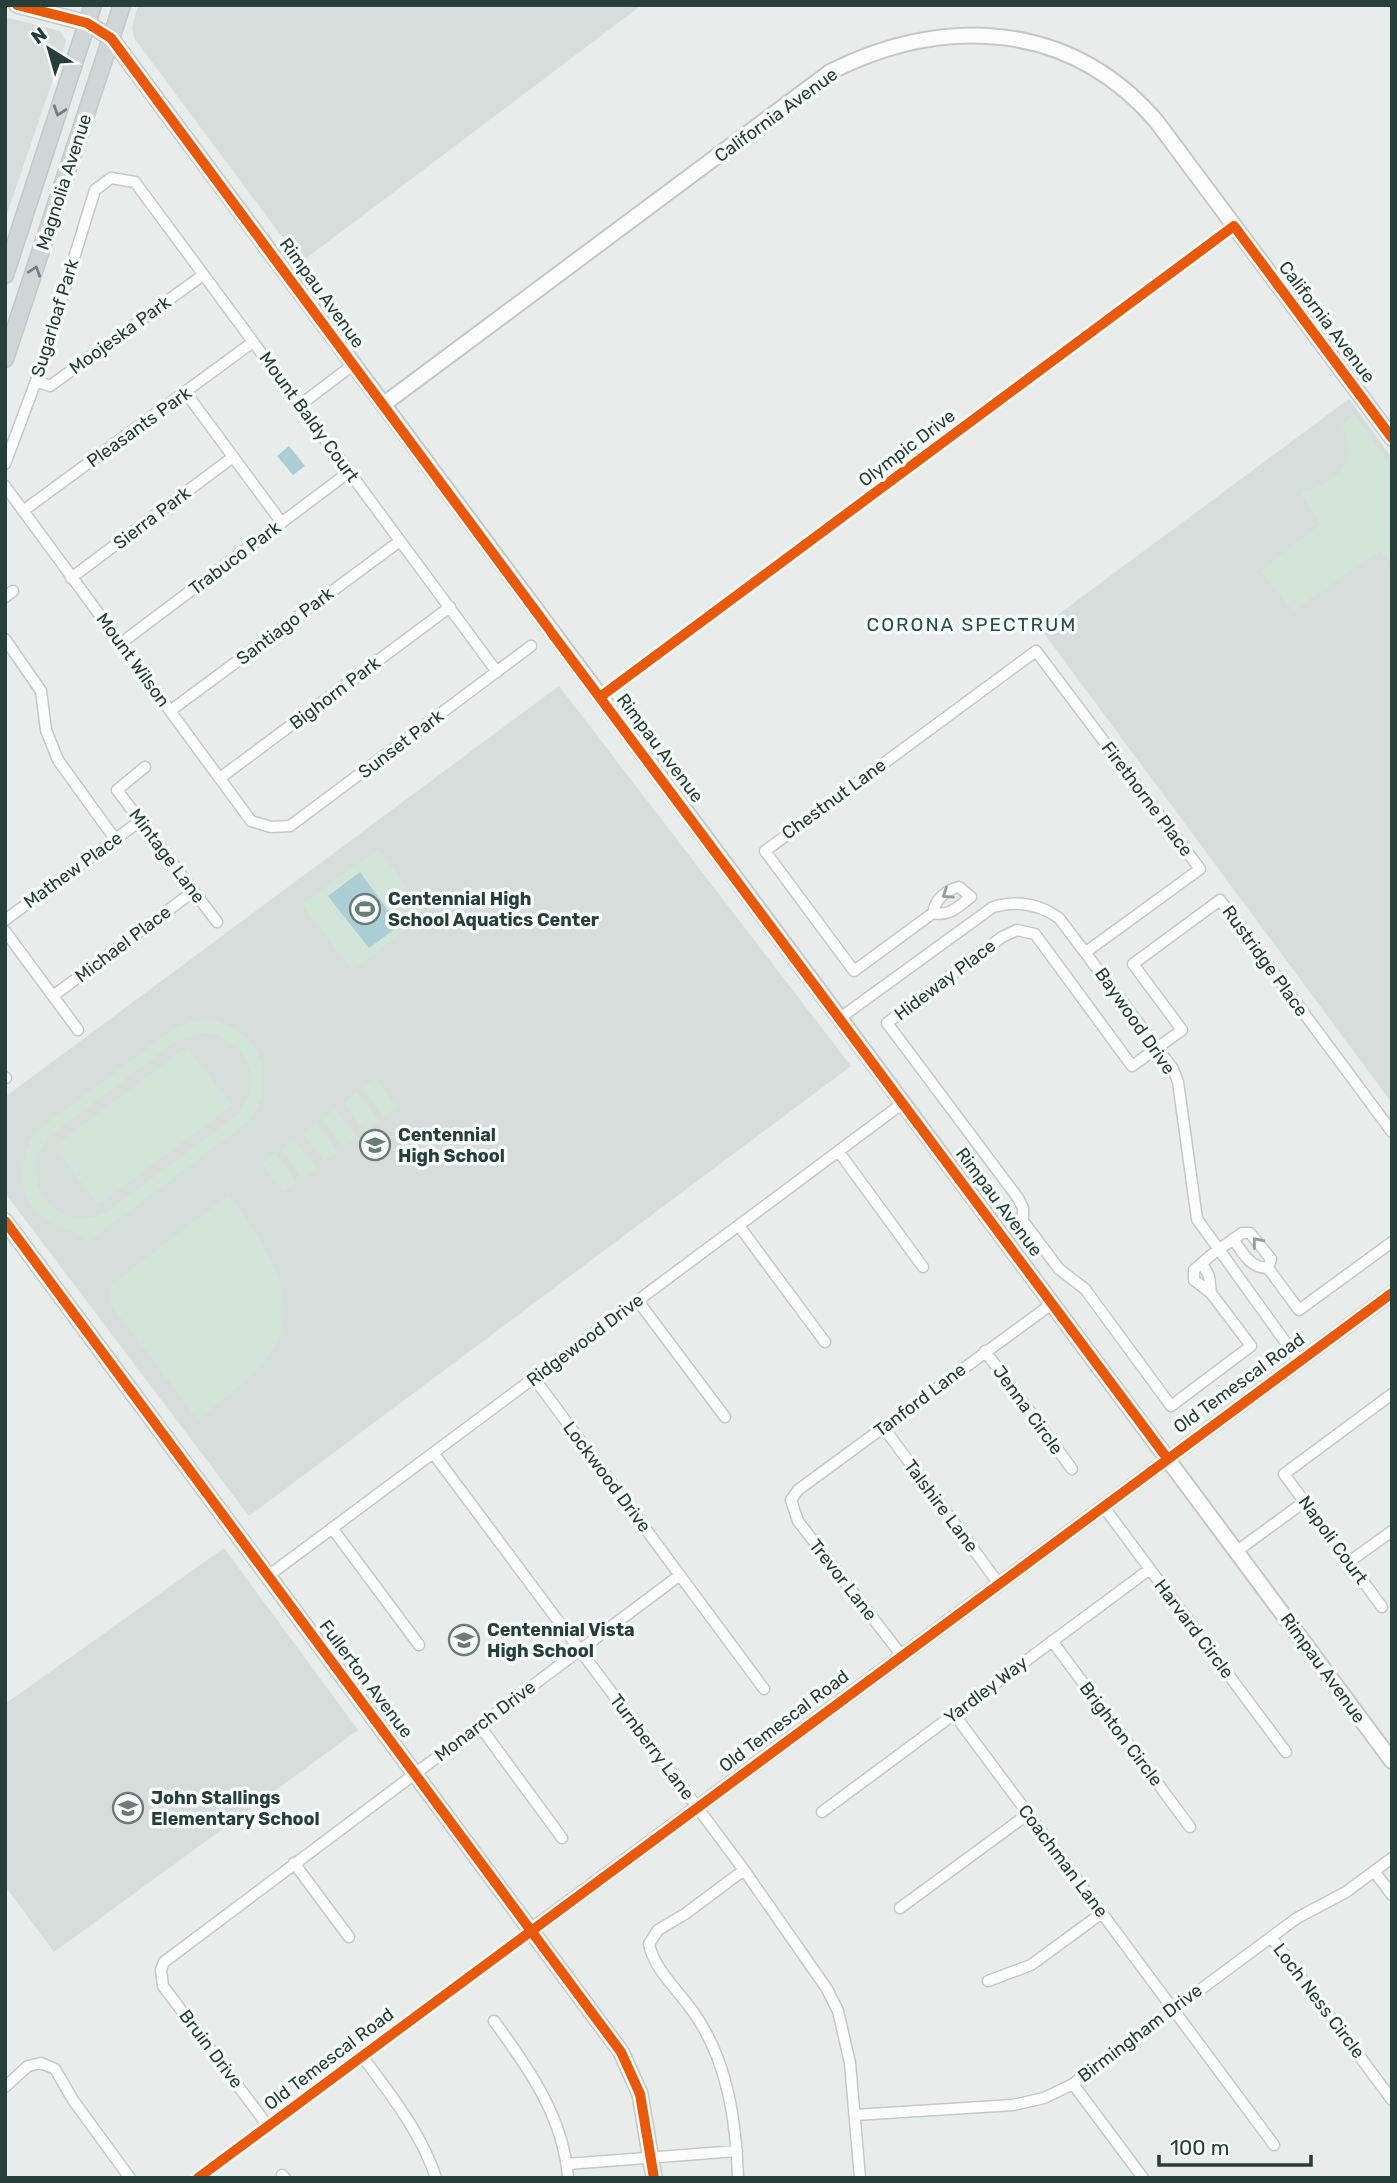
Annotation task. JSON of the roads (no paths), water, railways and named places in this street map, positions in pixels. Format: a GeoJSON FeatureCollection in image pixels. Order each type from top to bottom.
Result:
{"type":"FeatureCollection","features":[{"type":"Feature","properties":{"kind":"main road","name":"Rimpau Avenue"},"geometry":{"type":"LineString","coordinates":[[17,5],[87,23],[111,38],[1392,1761]]}},
{"type":"Feature","properties":{"kind":"main road","name":"Magnolia Avenue"},"geometry":{"type":"LineString","coordinates":[[5,275],[93,5]]}},
{"type":"Feature","properties":{"kind":"main road","name":"Magnolia Avenue"},"geometry":{"type":"LineString","coordinates":[[5,359],[122,5]]}},
{"type":"Feature","properties":{"kind":"main road","name":"California Avenue"},"geometry":{"type":"LineString","coordinates":[[384,404],[830,72],[869,53],[920,40],[966,36],[1019,40],[1074,57],[1098,71],[1151,115],[1392,439]]}},
{"type":"Feature","properties":{"kind":"main road"},"geometry":{"type":"LineString","coordinates":[[20,231],[47,238]]}},
{"type":"Feature","properties":{"kind":"main road","name":"Fullerton Avenue"},"geometry":{"type":"LineString","coordinates":[[5,1221],[632,2071],[640,2094],[654,2178]]}},
{"type":"Feature","properties":{"kind":"street","name":"Mount Baldy Court"},"geometry":{"type":"LineString","coordinates":[[111,178],[135,182],[497,672]]}},
{"type":"Feature","properties":{"kind":"street","name":"Sugarloaf Park"},"geometry":{"type":"LineString","coordinates":[[5,464],[36,381],[95,190],[111,178]]}},
{"type":"Feature","properties":{"kind":"street","name":"Olympic Drive"},"geometry":{"type":"LineString","coordinates":[[600,697],[1234,226]]}},
{"type":"Feature","properties":{"kind":"street","name":"Moojeska Park"},"geometry":{"type":"LineString","coordinates":[[36,381],[50,386],[203,275]]}},
{"type":"Feature","properties":{"kind":"street","name":"Pleasants Park"},"geometry":{"type":"LineString","coordinates":[[23,511],[253,342]]}},
{"type":"Feature","properties":{"kind":"street"},"geometry":{"type":"LineString","coordinates":[[300,405],[354,365]]}},
{"type":"Feature","properties":{"kind":"street"},"geometry":{"type":"LineString","coordinates":[[186,393],[282,523]]}},
{"type":"Feature","properties":{"kind":"street","name":"Sierra Park"},"geometry":{"type":"LineString","coordinates":[[71,578],[233,457]]}},
{"type":"Feature","properties":{"kind":"street","name":"Trabuco Park"},"geometry":{"type":"LineString","coordinates":[[121,643],[349,472]]}},
{"type":"Feature","properties":{"kind":"street","name":"Mount Wilson"},"geometry":{"type":"LineString","coordinates":[[5,486],[251,821],[266,826]]}},
{"type":"Feature","properties":{"kind":"street","name":"Santiago Park"},"geometry":{"type":"LineString","coordinates":[[170,711],[400,541]]}},
{"type":"Feature","properties":{"kind":"street","name":"Bighorn Park"},"geometry":{"type":"LineString","coordinates":[[220,778],[450,607]]}},
{"type":"Feature","properties":{"kind":"street"},"geometry":{"type":"LineString","coordinates":[[5,639],[41,691],[46,730],[58,760],[115,839]]}},
{"type":"Feature","properties":{"kind":"street","name":"Sunset Park"},"geometry":{"type":"LineString","coordinates":[[266,826],[290,826],[531,646]]}},
{"type":"Feature","properties":{"kind":"street","name":"Chestnut Lane"},"geometry":{"type":"LineString","coordinates":[[933,913],[941,915],[950,912],[971,897],[966,890],[953,888],[935,903],[933,913],[854,971],[765,851],[1036,651]]}},
{"type":"Feature","properties":{"kind":"street","name":"Firethorne Place"},"geometry":{"type":"LineString","coordinates":[[1036,651],[1199,869],[1086,952]]}},
{"type":"Feature","properties":{"kind":"street","name":"Mintage Lane"},"geometry":{"type":"LineString","coordinates":[[145,767],[117,790],[216,922]]}},
{"type":"Feature","properties":{"kind":"street","name":"Mathew Place"},"geometry":{"type":"LineString","coordinates":[[5,920],[140,821]]}},
{"type":"Feature","properties":{"kind":"street","name":"Michael Place"},"geometry":{"type":"LineString","coordinates":[[53,996],[194,891]]}},
{"type":"Feature","properties":{"kind":"street"},"geometry":{"type":"LineString","coordinates":[[971,897],[981,914]]}},
{"type":"Feature","properties":{"kind":"street","name":"Rustridge Place"},"geometry":{"type":"LineString","coordinates":[[1157,1048],[1182,1030],[1133,964],[1220,900],[1392,1132]]}},
{"type":"Feature","properties":{"kind":"street","name":"Baywood Drive"},"geometry":{"type":"LineString","coordinates":[[839,1018],[981,914],[1012,903],[1042,908],[1068,927],[1157,1048],[1178,1082],[1196,1219],[1299,1361]]}},
{"type":"Feature","properties":{"kind":"street","name":"Hideway Place"},"geometry":{"type":"LineString","coordinates":[[1157,1048],[1132,1066],[1035,934],[1022,930],[1002,937],[887,1023],[1018,1198],[1028,1228],[1059,1269],[1086,1289],[1171,1406],[1251,1346],[1211,1293]]}},
{"type":"Feature","properties":{"kind":"street"},"geometry":{"type":"LineString","coordinates":[[5,931],[78,1030]]}},
{"type":"Feature","properties":{"kind":"street","name":"Ridgewood Drive"},"geometry":{"type":"LineString","coordinates":[[268,1576],[903,1103]]}},
{"type":"Feature","properties":{"kind":"street"},"geometry":{"type":"LineString","coordinates":[[839,1152],[923,1267]]}},
{"type":"Feature","properties":{"kind":"street"},"geometry":{"type":"LineString","coordinates":[[739,1226],[825,1342]]}},
{"type":"Feature","properties":{"kind":"street"},"geometry":{"type":"LineString","coordinates":[[1211,1293],[1194,1280],[1194,1270],[1242,1233],[1250,1233],[1270,1259],[1268,1268],[1300,1310],[1392,1242]]}},
{"type":"Feature","properties":{"kind":"street"},"geometry":{"type":"LineString","coordinates":[[1233,1239],[1250,1262],[1258,1268],[1268,1268]]}},
{"type":"Feature","properties":{"kind":"street"},"geometry":{"type":"LineString","coordinates":[[1202,1263],[1209,1276],[1211,1293]]}},
{"type":"Feature","properties":{"kind":"street","name":"Old Temescal Road"},"geometry":{"type":"LineString","coordinates":[[198,2178],[1392,1293]]}},
{"type":"Feature","properties":{"kind":"street"},"geometry":{"type":"LineString","coordinates":[[638,1301],[725,1417]]}},
{"type":"Feature","properties":{"kind":"street","name":"Tanford Lane"},"geometry":{"type":"LineString","coordinates":[[791,1500],[798,1490],[1053,1303]]}},
{"type":"Feature","properties":{"kind":"street","name":"Jenna Circle"},"geometry":{"type":"LineString","coordinates":[[985,1351],[1072,1469]]}},
{"type":"Feature","properties":{"kind":"street","name":"Lockwood Drive"},"geometry":{"type":"LineString","coordinates":[[534,1378],[764,1689]]}},
{"type":"Feature","properties":{"kind":"street","name":"Napoli Court"},"geometry":{"type":"LineString","coordinates":[[1382,1606],[1284,1474],[1392,1394]]}},
{"type":"Feature","properties":{"kind":"street","name":"Talshire Lane"},"geometry":{"type":"LineString","coordinates":[[884,1428],[999,1584]]}},
{"type":"Feature","properties":{"kind":"street","name":"Turnberry Lane"},"geometry":{"type":"LineString","coordinates":[[433,1454],[744,1870],[813,1968],[838,2011],[850,2063],[860,2178]]}},
{"type":"Feature","properties":{"kind":"street","name":"Trevor Lane"},"geometry":{"type":"LineString","coordinates":[[791,1500],[798,1521],[902,1656]]}},
{"type":"Feature","properties":{"kind":"street"},"geometry":{"type":"LineString","coordinates":[[1237,1551],[1304,1502]]}},
{"type":"Feature","properties":{"kind":"street","name":"Harvard Circle"},"geometry":{"type":"LineString","coordinates":[[1103,1506],[1286,1752]]}},
{"type":"Feature","properties":{"kind":"street"},"geometry":{"type":"LineString","coordinates":[[332,1528],[419,1645]]}},
{"type":"Feature","properties":{"kind":"street"},"geometry":{"type":"LineString","coordinates":[[1349,1562],[1392,1531]]}},
{"type":"Feature","properties":{"kind":"street","name":"Yardley Way"},"geometry":{"type":"LineString","coordinates":[[822,1812],[1150,1569]]}},
{"type":"Feature","properties":{"kind":"street","name":"Monarch Drive"},"geometry":{"type":"LineString","coordinates":[[161,1970],[169,1955],[680,1575]]}},
{"type":"Feature","properties":{"kind":"street","name":"Brighton Circle"},"geometry":{"type":"LineString","coordinates":[[1052,1642],[1190,1827]]}},
{"type":"Feature","properties":{"kind":"street","name":"Coachman Lane"},"geometry":{"type":"LineString","coordinates":[[954,1714],[1274,2145]]}},
{"type":"Feature","properties":{"kind":"street"},"geometry":{"type":"LineString","coordinates":[[479,1725],[562,1838]]}},
{"type":"Feature","properties":{"kind":"street"},"geometry":{"type":"LineString","coordinates":[[900,1908],[1028,1814]]}},
{"type":"Feature","properties":{"kind":"street","name":"Birmingham Drive"},"geometry":{"type":"LineString","coordinates":[[855,2115],[1013,2105],[1044,2098],[1073,2084],[1297,1918],[1346,1892],[1392,1858]]}},
{"type":"Feature","properties":{"kind":"street"},"geometry":{"type":"LineString","coordinates":[[294,1863],[349,1937]]}},
{"type":"Feature","properties":{"kind":"street"},"geometry":{"type":"LineString","coordinates":[[738,2178],[731,2102],[712,2044],[698,2018],[652,1960],[649,1944],[658,1930],[685,1914],[744,1870]]}},
{"type":"Feature","properties":{"kind":"street"},"geometry":{"type":"LineString","coordinates":[[1374,1871],[1392,1895]]}},
{"type":"Feature","properties":{"kind":"street"},"geometry":{"type":"LineString","coordinates":[[988,1981],[1031,1965],[1102,1913]]}},
{"type":"Feature","properties":{"kind":"street","name":"Loch Ness Circle"},"geometry":{"type":"LineString","coordinates":[[1271,1937],[1392,2099]]}},
{"type":"Feature","properties":{"kind":"street","name":"Bruin Drive"},"geometry":{"type":"LineString","coordinates":[[161,1970],[163,1986],[268,2126]]}},
{"type":"Feature","properties":{"kind":"street"},"geometry":{"type":"LineString","coordinates":[[495,2021],[544,2095],[567,2164],[568,2178]]}},
{"type":"Feature","properties":{"kind":"street"},"geometry":{"type":"LineString","coordinates":[[362,2056],[408,2120],[428,2154],[436,2178]]}},
{"type":"Feature","properties":{"kind":"street"},"geometry":{"type":"LineString","coordinates":[[5,2087],[28,2066],[41,2063],[55,2069],[73,2100],[130,2178]]}},
{"type":"Feature","properties":{"kind":"street"},"geometry":{"type":"LineString","coordinates":[[1073,2084],[1143,2178]]}},
{"type":"Feature","properties":{"kind":"street"},"geometry":{"type":"LineString","coordinates":[[567,2164],[737,2151]]}},
{"type":"Feature","properties":{"kind":"water"},"geometry":{"type":"Polygon","coordinates":[[[289,446],[305,466],[293,475],[277,456],[289,446]]]}},
{"type":"Feature","properties":{"kind":"water"},"geometry":{"type":"Polygon","coordinates":[[[360,872],[399,926],[369,948],[328,896],[360,872]]]}},
{"type":"Feature","properties":{"kind":"place","name":"Centennial High School Aquatics Center"},"geometry":{"type":"Point","coordinates":[365,909]}},
{"type":"Feature","properties":{"kind":"place","name":"Centennial High School"},"geometry":{"type":"Point","coordinates":[375,1145]}},
{"type":"Feature","properties":{"kind":"place","name":"Centennial Vista High School"},"geometry":{"type":"Point","coordinates":[464,1640]}},
{"type":"Feature","properties":{"kind":"place","name":"John Stallings Elementary School"},"geometry":{"type":"Point","coordinates":[128,1808]}},
{"type":"Feature","properties":{"kind":"district","name":"CORONA SPECTRUM"},"geometry":{"type":"Point","coordinates":[972,624]}}]}
